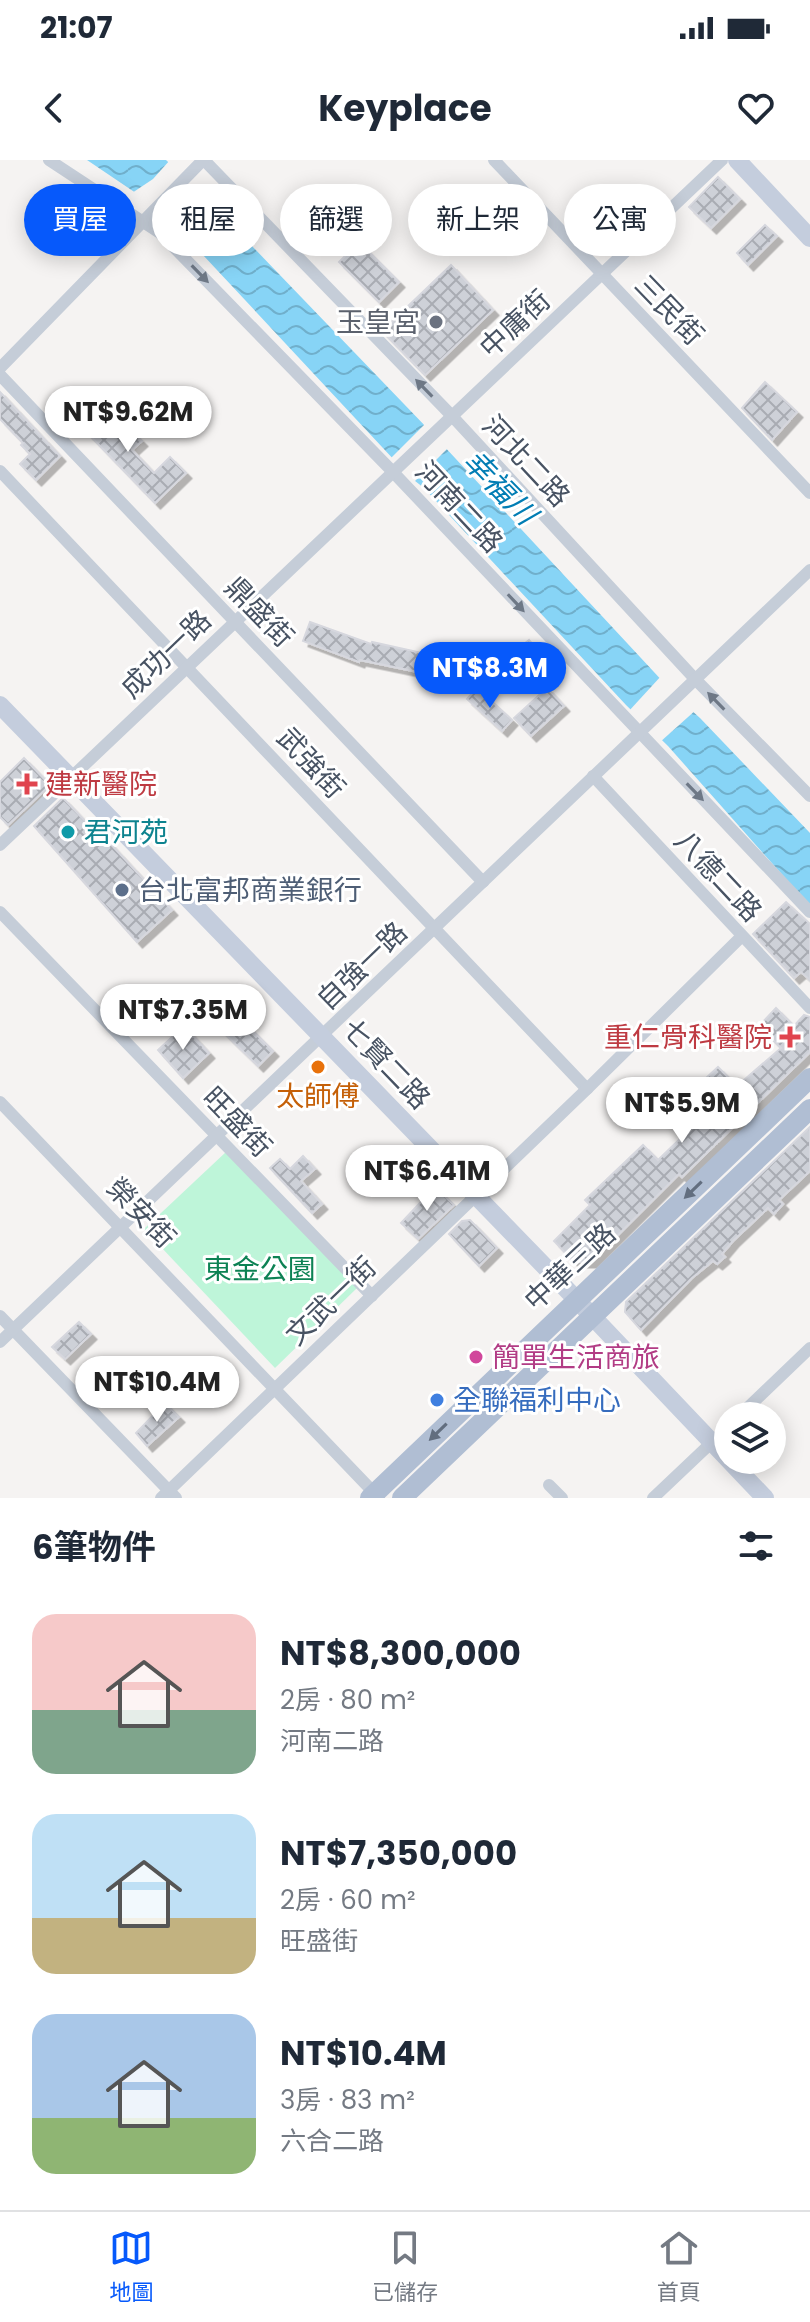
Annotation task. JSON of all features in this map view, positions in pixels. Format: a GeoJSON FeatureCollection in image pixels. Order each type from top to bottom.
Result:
{"type":"FeatureCollection","features":[{"type":"Feature","properties":{"kind":"main road","name":"中華三路"},"geometry":{"type":"LineString","coordinates":[[374,1497],[810,1078]]}},
{"type":"Feature","properties":{"kind":"main road","name":"中華三路"},"geometry":{"type":"LineString","coordinates":[[402,1498],[810,1109]]}},
{"type":"Feature","properties":{"kind":"street","name":"河南二路"},"geometry":{"type":"LineString","coordinates":[[49,160],[160,233],[396,467],[638,732],[810,912]]}},
{"type":"Feature","properties":{"kind":"street","name":"三民街"},"geometry":{"type":"LineString","coordinates":[[494,160],[810,493]]}},
{"type":"Feature","properties":{"kind":"street","name":"中庸街"},"geometry":{"type":"LineString","coordinates":[[396,467],[722,160]]}},
{"type":"Feature","properties":{"kind":"street"},"geometry":{"type":"LineString","coordinates":[[737,160],[810,238]]}},
{"type":"Feature","properties":{"kind":"street"},"geometry":{"type":"LineString","coordinates":[[0,368],[201,162]]}},
{"type":"Feature","properties":{"kind":"street","name":"河北二路"},"geometry":{"type":"LineString","coordinates":[[201,162],[448,420],[692,683],[810,796]]}},
{"type":"Feature","properties":{"kind":"street","name":"鼎盛街"},"geometry":{"type":"LineString","coordinates":[[0,375],[483,882]]}},
{"type":"Feature","properties":{"kind":"street","name":"成功一路"},"geometry":{"type":"LineString","coordinates":[[0,845],[396,467]]}},
{"type":"Feature","properties":{"kind":"street","name":"武強街"},"geometry":{"type":"LineString","coordinates":[[0,471],[587,1089]]}},
{"type":"Feature","properties":{"kind":"street"},"geometry":{"type":"LineString","coordinates":[[692,683],[810,570]]}},
{"type":"Feature","properties":{"kind":"street","name":"自強一路"},"geometry":{"type":"LineString","coordinates":[[0,1342],[692,683]]}},
{"type":"Feature","properties":{"kind":"street","name":"七賢二路"},"geometry":{"type":"LineString","coordinates":[[0,705],[765,1498]]}},
{"type":"Feature","properties":{"kind":"street","name":"八德二路"},"geometry":{"type":"LineString","coordinates":[[593,776],[810,1008]]}},
{"type":"Feature","properties":{"kind":"street","name":"旺盛街"},"geometry":{"type":"LineString","coordinates":[[0,912],[372,1296]]}},
{"type":"Feature","properties":{"kind":"street","name":"文武一街"},"geometry":{"type":"LineString","coordinates":[[169,1495],[741,937]]}},
{"type":"Feature","properties":{"kind":"street","name":"榮安街"},"geometry":{"type":"LineString","coordinates":[[0,1102],[122,1227],[374,1497]]}},
{"type":"Feature","properties":{"kind":"street"},"geometry":{"type":"LineString","coordinates":[[0,1316],[169,1495]]}},
{"type":"Feature","properties":{"kind":"street"},"geometry":{"type":"LineString","coordinates":[[754,1402],[810,1348]]}},
{"type":"Feature","properties":{"kind":"street"},"geometry":{"type":"LineString","coordinates":[[653,1498],[714,1440]]}},
{"type":"Feature","properties":{"kind":"street"},"geometry":{"type":"LineString","coordinates":[[549,1485],[562,1498]]}},
{"type":"Feature","properties":{"kind":"green space","name":"東金公園"},"geometry":{"type":"Polygon","coordinates":[[[227,1151],[357,1288],[275,1368],[144,1229],[227,1151]]]}},
{"type":"Feature","properties":{"kind":"water","name":"幸福川"},"geometry":{"type":"Polygon","coordinates":[[[87,160],[166,160],[191,184],[152,184],[152,204],[136,193],[136,184],[123,184],[87,160]]]}},
{"type":"Feature","properties":{"kind":"water","name":"幸福川"},"geometry":{"type":"Polygon","coordinates":[[[204,256],[262,256],[429,430],[680,700],[810,833],[810,906],[668,746],[424,488],[410,477],[204,256]]]}},
{"type":"Feature","properties":{"kind":"pier"},"geometry":{"type":"Polygon","coordinates":[[[170,160],[198,184],[152,184],[152,208],[136,196],[136,190],[153,179],[170,160]]]}},
{"type":"Feature","properties":{"kind":"pier"},"geometry":{"type":"Polygon","coordinates":[[[427,422],[450,446],[412,484],[389,460],[427,422]]]}},
{"type":"Feature","properties":{"kind":"pier"},"geometry":{"type":"Polygon","coordinates":[[[662,675],[697,709],[659,743],[628,712],[662,675]]]}},
{"type":"Feature","properties":{"kind":"building"},"geometry":{"type":"Polygon","coordinates":[[[718,177],[740,199],[711,228],[689,207],[718,177]]]}},
{"type":"Feature","properties":{"kind":"building"},"geometry":{"type":"Polygon","coordinates":[[[765,225],[777,236],[748,265],[737,253],[765,225]]]}},
{"type":"Feature","properties":{"kind":"building"},"geometry":{"type":"Polygon","coordinates":[[[345,256],[373,256],[399,282],[379,302],[339,262],[345,256]]]}},
{"type":"Feature","properties":{"kind":"building","name":"玉皇宮"},"geometry":{"type":"Polygon","coordinates":[[[451,265],[493,310],[425,375],[382,331],[451,265]]]}},
{"type":"Feature","properties":{"kind":"building"},"geometry":{"type":"Polygon","coordinates":[[[765,382],[797,412],[772,440],[742,408],[765,382]]]}},
{"type":"Feature","properties":{"kind":"building"},"geometry":{"type":"Polygon","coordinates":[[[0,392],[60,456],[36,480],[20,464],[30,454],[0,419],[0,392]]]}},
{"type":"Feature","properties":{"kind":"building"},"geometry":{"type":"Polygon","coordinates":[[[86,403],[97,413],[105,405],[113,413],[105,421],[125,441],[134,433],[142,441],[132,450],[154,473],[170,457],[186,473],[155,503],[72,417],[86,403]]]}},
{"type":"Feature","properties":{"kind":"building"},"geometry":{"type":"Polygon","coordinates":[[[310,622],[371,644],[440,657],[437,676],[359,662],[303,641],[310,622]]]}},
{"type":"Feature","properties":{"kind":"building"},"geometry":{"type":"Polygon","coordinates":[[[529,640],[543,657],[511,685],[497,667],[529,640]]]}},
{"type":"Feature","properties":{"kind":"building"},"geometry":{"type":"Polygon","coordinates":[[[477,688],[512,720],[502,731],[467,699],[477,688]]]}},
{"type":"Feature","properties":{"kind":"building"},"geometry":{"type":"Polygon","coordinates":[[[547,688],[564,706],[531,736],[514,718],[547,688]]]}},
{"type":"Feature","properties":{"kind":"building","name":"建新醫院"},"geometry":{"type":"Polygon","coordinates":[[[24,758],[50,785],[8,825],[0,817],[0,782],[24,758]]]}},
{"type":"Feature","properties":{"kind":"building","name":"台北富邦商業銀行"},"geometry":{"type":"Polygon","coordinates":[[[63,798],[172,910],[137,942],[34,826],[63,798]]]}},
{"type":"Feature","properties":{"kind":"building"},"geometry":{"type":"Polygon","coordinates":[[[786,902],[810,924],[810,980],[801,972],[794,978],[753,934],[786,902]]]}},
{"type":"Feature","properties":{"kind":"building"},"geometry":{"type":"Polygon","coordinates":[[[776,1008],[794,1026],[804,1015],[810,1017],[810,1052],[682,1177],[679,1174],[591,1262],[574,1262],[554,1241],[590,1205],[585,1200],[643,1145],[658,1160],[711,1109],[704,1101],[716,1090],[705,1079],[718,1067],[737,1086],[781,1048],[759,1026],[776,1008]]]}},
{"type":"Feature","properties":{"kind":"building"},"geometry":{"type":"Polygon","coordinates":[[[235,1013],[273,1051],[258,1066],[219,1028],[235,1013]]]}},
{"type":"Feature","properties":{"kind":"building"},"geometry":{"type":"Polygon","coordinates":[[[184,1026],[209,1053],[183,1078],[158,1050],[184,1026]]]}},
{"type":"Feature","properties":{"kind":"building"},"geometry":{"type":"Polygon","coordinates":[[[810,1127],[810,1171],[779,1200],[783,1204],[774,1214],[768,1208],[733,1241],[722,1254],[725,1257],[717,1264],[713,1261],[692,1278],[641,1330],[625,1312],[626,1302],[810,1127]]]}},
{"type":"Feature","properties":{"kind":"building"},"geometry":{"type":"Polygon","coordinates":[[[303,1156],[315,1169],[301,1181],[322,1204],[312,1213],[270,1168],[280,1159],[290,1169],[303,1156]]]}},
{"type":"Feature","properties":{"kind":"building"},"geometry":{"type":"Polygon","coordinates":[[[435,1187],[454,1205],[418,1239],[401,1223],[435,1187]]]}},
{"type":"Feature","properties":{"kind":"building"},"geometry":{"type":"Polygon","coordinates":[[[470,1220],[497,1248],[479,1266],[449,1234],[462,1221],[470,1220]]]}},
{"type":"Feature","properties":{"kind":"building"},"geometry":{"type":"Polygon","coordinates":[[[79,1322],[91,1334],[65,1359],[52,1347],[79,1322]]]}},
{"type":"Feature","properties":{"kind":"building"},"geometry":{"type":"Polygon","coordinates":[[[165,1403],[179,1417],[147,1446],[136,1433],[165,1403]]]}},
{"type":"Feature","properties":{"kind":"place","name":"玉皇宮"},"geometry":{"type":"Point","coordinates":[436,322]}},
{"type":"Feature","properties":{"kind":"place","name":"建新醫院"},"geometry":{"type":"Point","coordinates":[27,784]}},
{"type":"Feature","properties":{"kind":"place","name":"君河苑"},"geometry":{"type":"Point","coordinates":[68,832]}},
{"type":"Feature","properties":{"kind":"place","name":"台北富邦商業銀行"},"geometry":{"type":"Point","coordinates":[122,890]}},
{"type":"Feature","properties":{"kind":"place","name":"重仁骨科醫院"},"geometry":{"type":"Point","coordinates":[790,1037]}},
{"type":"Feature","properties":{"kind":"place","name":"太師傅"},"geometry":{"type":"Point","coordinates":[318,1067]}},
{"type":"Feature","properties":{"kind":"place","name":"簡單生活商旅"},"geometry":{"type":"Point","coordinates":[476,1357]}},
{"type":"Feature","properties":{"kind":"place","name":"全聯福利中心"},"geometry":{"type":"Point","coordinates":[437,1400]}}]}
